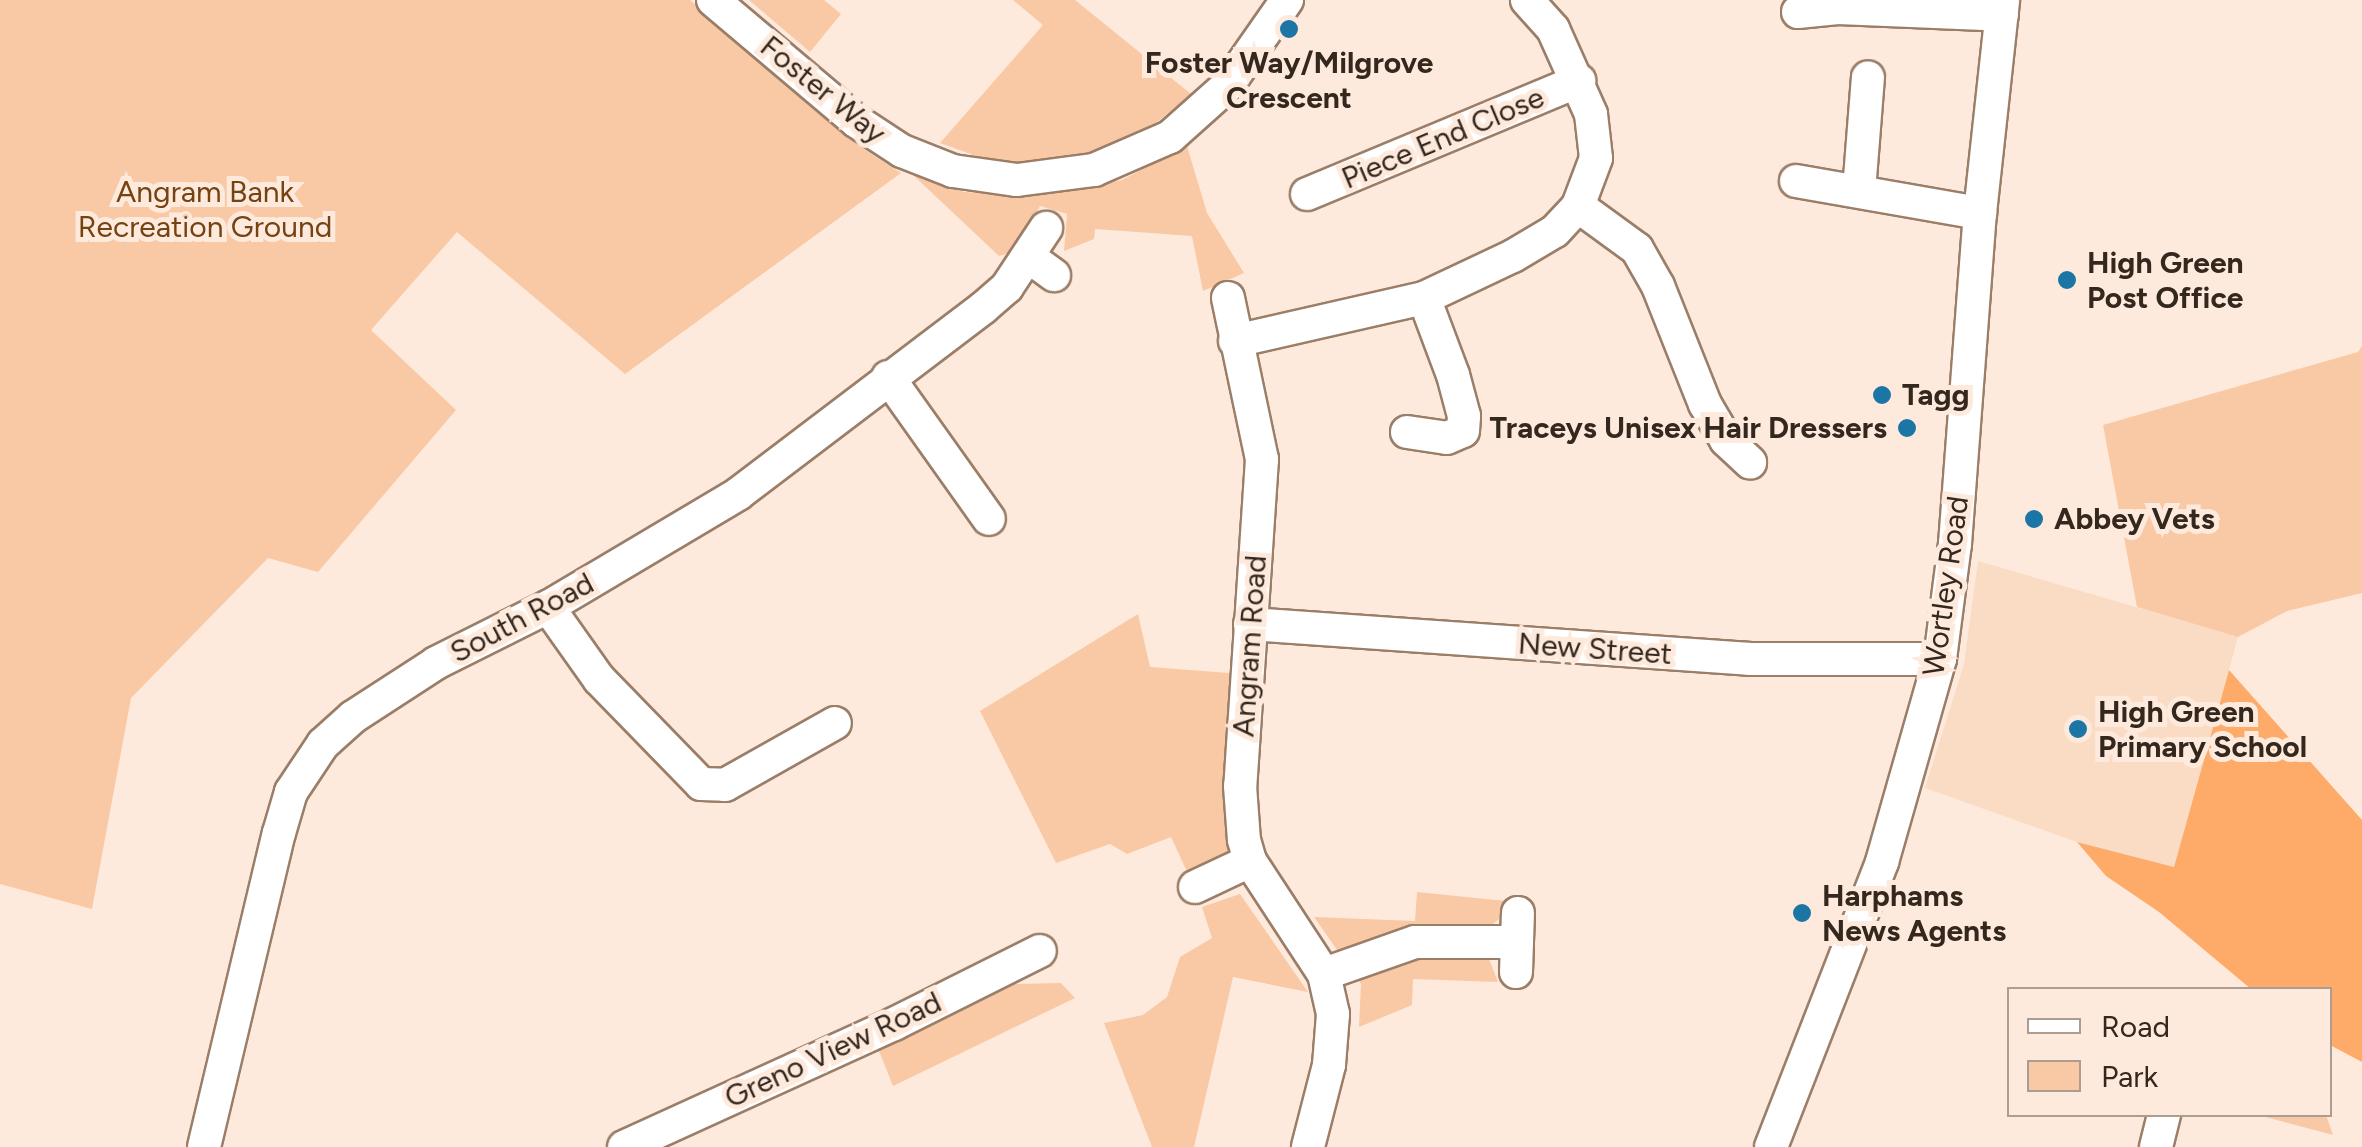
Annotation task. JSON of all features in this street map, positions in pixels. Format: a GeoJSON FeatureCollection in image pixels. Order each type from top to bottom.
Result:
{"type":"FeatureCollection","features":[{"type":"Feature","properties":{"kind":"street","name":"Foster Way"},"geometry":{"type":"LineString","coordinates":[[713,0],[856,121],[902,151],[954,170],[1017,180],[1094,170],[1170,137],[1227,86],[1286,0]]}},
{"type":"Feature","properties":{"kind":"street"},"geometry":{"type":"LineString","coordinates":[[1234,341],[1424,298],[1513,256],[1556,230],[1578,206],[1592,178],[1596,138],[1579,81],[1553,29],[1527,0]]}},
{"type":"Feature","properties":{"kind":"street"},"geometry":{"type":"LineString","coordinates":[[1798,12],[1838,4],[2003,8]]}},
{"type":"Feature","properties":{"kind":"street","name":"Wortley Road"},"geometry":{"type":"LineString","coordinates":[[1772,1147],[1882,862],[1940,659],[1955,544],[1980,213],[2003,8]]}},
{"type":"Feature","properties":{"kind":"street"},"geometry":{"type":"LineString","coordinates":[[1860,190],[1868,77]]}},
{"type":"Feature","properties":{"kind":"street","name":"Piece End Close"},"geometry":{"type":"LineString","coordinates":[[1307,194],[1579,81]]}},
{"type":"Feature","properties":{"kind":"street"},"geometry":{"type":"LineString","coordinates":[[1796,180],[1980,213]]}},
{"type":"Feature","properties":{"kind":"street"},"geometry":{"type":"LineString","coordinates":[[1578,206],[1638,249],[1658,286],[1705,404],[1726,440],[1750,462]]}},
{"type":"Feature","properties":{"kind":"street","name":"South Road"},"geometry":{"type":"LineString","coordinates":[[204,1147],[279,832],[305,768],[353,717],[396,688],[548,607],[738,494],[888,377],[1041,266],[1046,228]]}},
{"type":"Feature","properties":{"kind":"street","name":"Angram Road"},"geometry":{"type":"LineString","coordinates":[[1228,298],[1234,341],[1258,428],[1262,459],[1240,786],[1250,860],[1324,974],[1330,994],[1332,1038],[1308,1147]]}},
{"type":"Feature","properties":{"kind":"street"},"geometry":{"type":"LineString","coordinates":[[1407,432],[1446,438],[1463,431],[1464,416],[1453,375],[1424,298]]}},
{"type":"Feature","properties":{"kind":"street"},"geometry":{"type":"LineString","coordinates":[[888,377],[988,519]]}},
{"type":"Feature","properties":{"kind":"street"},"geometry":{"type":"LineString","coordinates":[[548,607],[599,679],[701,784],[726,785],[836,722]]}},
{"type":"Feature","properties":{"kind":"street","name":"New Street"},"geometry":{"type":"LineString","coordinates":[[1250,624],[1751,660],[1940,659]]}},
{"type":"Feature","properties":{"kind":"street"},"geometry":{"type":"LineString","coordinates":[[1195,887],[1250,860]]}},
{"type":"Feature","properties":{"kind":"street"},"geometry":{"type":"LineString","coordinates":[[1324,974],[1415,942],[1457,938],[1517,943]]}},
{"type":"Feature","properties":{"kind":"street","name":"Greno View Road"},"geometry":{"type":"LineString","coordinates":[[624,1147],[894,1024],[1040,951]]}},
{"type":"Feature","properties":{"kind":"street"},"geometry":{"type":"LineString","coordinates":[[2156,1147],[2163,1117]]}},
{"type":"Feature","properties":{"kind":"shaded area","name":"High Green Primary School"},"geometry":{"type":"Polygon","coordinates":[[[1978,561],[2238,637],[2174,867],[2077,842],[1925,788],[1964,664],[1978,561]]]}},
{"type":"Feature","properties":{"kind":"shaded area"},"geometry":{"type":"Polygon","coordinates":[[[2229,670],[2362,820],[2362,1062],[2332,1046],[2332,987],[2249,987],[2159,912],[2106,876],[2077,842],[2174,867],[2229,670]]]}},
{"type":"Feature","properties":{"kind":"green space","name":"Angram Bank Recreation Ground"},"geometry":{"type":"Polygon","coordinates":[[[0,0],[690,0],[865,150],[901,173],[625,374],[457,232],[371,330],[456,410],[318,572],[268,558],[131,698],[92,909],[0,884],[0,0]]]}},
{"type":"Feature","properties":{"kind":"green space"},"geometry":{"type":"Polygon","coordinates":[[[749,0],[824,0],[841,14],[810,52],[749,0]]]}},
{"type":"Feature","properties":{"kind":"green space"},"geometry":{"type":"Polygon","coordinates":[[[1013,0],[1075,0],[1191,94],[1150,128],[1095,153],[1048,163],[993,162],[940,143],[1043,25],[1013,0]]]}},
{"type":"Feature","properties":{"kind":"green space"},"geometry":{"type":"Polygon","coordinates":[[[1187,146],[1207,213],[1244,273],[1203,291],[1192,236],[1095,229],[1094,239],[1064,251],[1067,214],[1040,206],[1025,235],[1009,253],[999,256],[913,175],[964,192],[1028,196],[1122,180],[1187,146]]]}},
{"type":"Feature","properties":{"kind":"green space"},"geometry":{"type":"Polygon","coordinates":[[[2362,346],[2362,593],[2287,611],[2238,637],[2137,607],[2103,425],[2358,352],[2362,346]]]}},
{"type":"Feature","properties":{"kind":"green space"},"geometry":{"type":"Polygon","coordinates":[[[1138,614],[1150,667],[1229,673],[1228,855],[1189,876],[1171,837],[1127,854],[1110,844],[1056,863],[980,711],[1138,614]]]}},
{"type":"Feature","properties":{"kind":"green space"},"geometry":{"type":"Polygon","coordinates":[[[1417,892],[1506,901],[1499,919],[1489,927],[1487,954],[1498,982],[1413,979],[1412,1005],[1359,1027],[1361,984],[1314,917],[1415,921],[1417,892]]]}},
{"type":"Feature","properties":{"kind":"green space"},"geometry":{"type":"Polygon","coordinates":[[[1240,894],[1308,992],[1233,977],[1194,1147],[1152,1147],[1104,1023],[1143,1015],[1167,997],[1180,957],[1212,938],[1202,907],[1240,894]]]}},
{"type":"Feature","properties":{"kind":"green space"},"geometry":{"type":"Polygon","coordinates":[[[1061,983],[1075,998],[893,1086],[877,1046],[1015,984],[1061,983]]]}},
{"type":"Feature","properties":{"kind":"green space"},"geometry":{"type":"Polygon","coordinates":[[[2266,1117],[2327,1117],[2333,1135],[2266,1117]]]}},
{"type":"Feature","properties":{"kind":"place","name":"Foster Way/Milgrove Crescent"},"geometry":{"type":"Point","coordinates":[1289,29]}},
{"type":"Feature","properties":{"kind":"place","name":"High Green Post Office"},"geometry":{"type":"Point","coordinates":[2067,280]}},
{"type":"Feature","properties":{"kind":"place","name":"Tagg"},"geometry":{"type":"Point","coordinates":[1882,395]}},
{"type":"Feature","properties":{"kind":"place","name":"Traceys Unisex Hair Dressers"},"geometry":{"type":"Point","coordinates":[1907,428]}},
{"type":"Feature","properties":{"kind":"place","name":"Abbey Vets"},"geometry":{"type":"Point","coordinates":[2034,519]}},
{"type":"Feature","properties":{"kind":"place","name":"High Green Primary School"},"geometry":{"type":"Point","coordinates":[2078,729]}},
{"type":"Feature","properties":{"kind":"place","name":"Harphams News Agents"},"geometry":{"type":"Point","coordinates":[1802,913]}}]}
